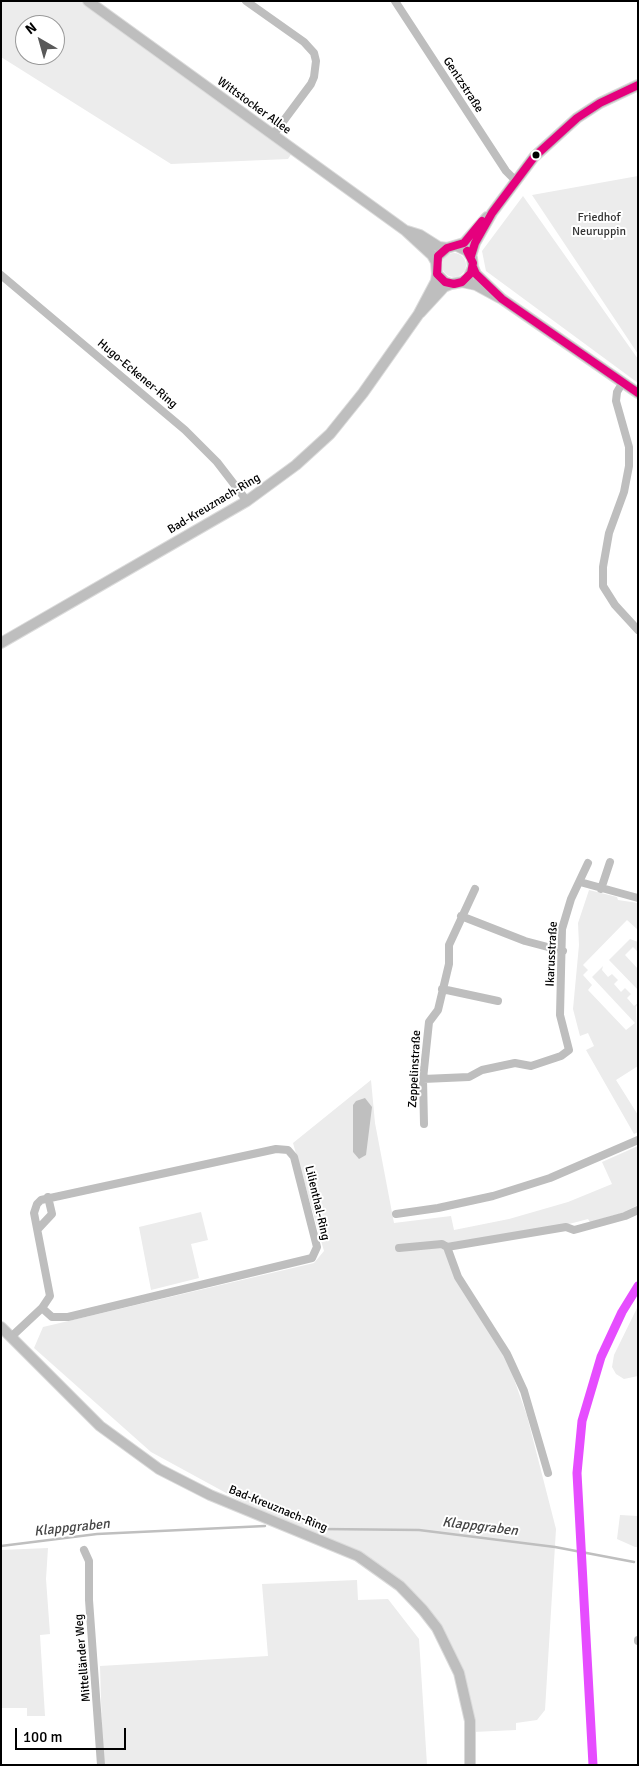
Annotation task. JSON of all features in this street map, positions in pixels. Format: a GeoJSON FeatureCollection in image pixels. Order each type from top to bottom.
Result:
{"type":"FeatureCollection","features":[{"type":"Feature","properties":{"kind":"main road","name":"Wittstocker Allee"},"geometry":{"type":"LineString","coordinates":[[88,1],[406,231]]}},
{"type":"Feature","properties":{"kind":"main road"},"geometry":{"type":"LineString","coordinates":[[638,85],[600,103],[577,118],[534,156],[492,213],[475,243],[471,256],[476,274],[502,299],[638,393]]}},
{"type":"Feature","properties":{"kind":"main road"},"geometry":{"type":"LineString","coordinates":[[436,262],[441,251],[464,243],[492,213]]}},
{"type":"Feature","properties":{"kind":"main road"},"geometry":{"type":"LineString","coordinates":[[406,231],[420,235],[439,247],[464,248],[471,256]]}},
{"type":"Feature","properties":{"kind":"main road"},"geometry":{"type":"LineString","coordinates":[[406,231],[432,255],[436,262],[437,274],[445,282],[451,284],[462,282],[476,285],[486,293],[502,299]]}},
{"type":"Feature","properties":{"kind":"main road"},"geometry":{"type":"LineString","coordinates":[[462,282],[468,278],[473,267]]}},
{"type":"Feature","properties":{"kind":"main road","name":"Bad-Kreuznach-Ring"},"geometry":{"type":"LineString","coordinates":[[1,643],[247,501],[296,465],[330,434],[363,393],[418,315],[436,281],[437,274]]}},
{"type":"Feature","properties":{"kind":"main road","name":"Bad-Kreuznach-Ring"},"geometry":{"type":"LineString","coordinates":[[418,315],[427,309],[444,288],[451,284]]}},
{"type":"Feature","properties":{"kind":"main road","name":"Bad-Kreuznach-Ring"},"geometry":{"type":"LineString","coordinates":[[1,1327],[100,1426],[159,1469],[210,1495],[358,1556],[400,1586],[437,1628],[459,1672],[470,1721],[470,1762]]}},
{"type":"Feature","properties":{"kind":"street"},"geometry":{"type":"LineString","coordinates":[[246,1],[304,42],[314,53],[316,61],[311,84],[273,135]]}},
{"type":"Feature","properties":{"kind":"street","name":"Gentzstraße"},"geometry":{"type":"LineString","coordinates":[[395,1],[506,171],[515,180]]}},
{"type":"Feature","properties":{"kind":"street","name":"Hugo-Eckener-Ring"},"geometry":{"type":"LineString","coordinates":[[1,275],[186,430],[217,462],[247,501]]}},
{"type":"Feature","properties":{"kind":"street"},"geometry":{"type":"LineString","coordinates":[[623,382],[617,392],[616,401],[630,447],[629,466],[624,492],[609,533],[603,566],[603,586],[615,605],[638,630]]}},
{"type":"Feature","properties":{"kind":"street","name":"Ikarusstraße"},"geometry":{"type":"LineString","coordinates":[[424,1079],[468,1077],[482,1070],[514,1064],[531,1066],[561,1056],[569,1050],[560,1010],[564,917],[588,862]]}},
{"type":"Feature","properties":{"kind":"street"},"geometry":{"type":"LineString","coordinates":[[601,889],[610,862]]}},
{"type":"Feature","properties":{"kind":"street"},"geometry":{"type":"LineString","coordinates":[[580,882],[638,898]]}},
{"type":"Feature","properties":{"kind":"street","name":"Zeppelinstraße"},"geometry":{"type":"LineString","coordinates":[[424,1124],[424,1079],[430,1022],[438,1010],[449,964],[449,945],[475,889]]}},
{"type":"Feature","properties":{"kind":"street"},"geometry":{"type":"LineString","coordinates":[[461,916],[525,942],[563,952]]}},
{"type":"Feature","properties":{"kind":"street"},"geometry":{"type":"LineString","coordinates":[[442,989],[498,1001]]}},
{"type":"Feature","properties":{"kind":"street"},"geometry":{"type":"LineString","coordinates":[[396,1214],[438,1208],[493,1196],[550,1178],[638,1140]]}},
{"type":"Feature","properties":{"kind":"street","name":"Lilienthal-Ring"},"geometry":{"type":"LineString","coordinates":[[42,1308],[52,1317],[68,1316],[312,1258],[317,1247],[294,1156],[288,1150],[276,1149],[48,1197]]}},
{"type":"Feature","properties":{"kind":"street"},"geometry":{"type":"LineString","coordinates":[[10,1337],[42,1308],[50,1296],[34,1213],[37,1204],[48,1197],[52,1214],[38,1229]]}},
{"type":"Feature","properties":{"kind":"street"},"geometry":{"type":"LineString","coordinates":[[398,1248],[442,1244],[447,1247],[566,1227],[574,1230],[625,1216],[638,1210]]}},
{"type":"Feature","properties":{"kind":"street"},"geometry":{"type":"LineString","coordinates":[[447,1247],[458,1277],[507,1354],[524,1391],[548,1473]]}},
{"type":"Feature","properties":{"kind":"street","name":"Mittelländer Weg"},"geometry":{"type":"LineString","coordinates":[[84,1550],[89,1560],[89,1600],[101,1765]]}},
{"type":"Feature","properties":{"kind":"green space"},"geometry":{"type":"Polygon","coordinates":[[[1,1],[82,1],[292,153],[288,159],[171,164],[1,57],[1,1]]]}},
{"type":"Feature","properties":{"kind":"green space","name":"Friedhof Neuruppin"},"geometry":{"type":"Polygon","coordinates":[[[638,176],[638,354],[532,195],[638,176]]]}},
{"type":"Feature","properties":{"kind":"green space"},"geometry":{"type":"Polygon","coordinates":[[[523,196],[638,359],[638,383],[486,271],[482,251],[523,196]]]}},
{"type":"Feature","properties":{"kind":"green space"},"geometry":{"type":"Polygon","coordinates":[[[454,253],[463,256],[466,265],[463,274],[454,277],[445,274],[442,265],[445,256],[454,253]]]}},
{"type":"Feature","properties":{"kind":"green space"},"geometry":{"type":"Polygon","coordinates":[[[589,890],[617,897],[618,900],[638,903],[638,930],[627,920],[583,965],[588,970],[583,975],[592,985],[588,990],[626,1030],[635,1023],[592,977],[603,966],[602,970],[608,977],[612,974],[618,980],[614,984],[621,992],[625,988],[631,994],[627,998],[634,1006],[638,1003],[636,1007],[638,1066],[616,1080],[638,1115],[638,1132],[634,1134],[586,1050],[594,1046],[588,1033],[580,1036],[573,1009],[579,945],[578,923],[589,890]]]}},
{"type":"Feature","properties":{"kind":"green space"},"geometry":{"type":"Polygon","coordinates":[[[630,939],[638,942],[638,952],[633,947],[625,955],[638,969],[638,990],[609,960],[630,939]]]}},
{"type":"Feature","properties":{"kind":"green space"},"geometry":{"type":"Polygon","coordinates":[[[371,1080],[375,1123],[394,1223],[451,1216],[454,1230],[509,1219],[568,1202],[612,1184],[602,1162],[638,1146],[638,1205],[622,1213],[590,1222],[588,1219],[550,1229],[448,1243],[442,1241],[440,1247],[446,1250],[458,1281],[508,1362],[527,1416],[556,1529],[545,1710],[537,1720],[516,1723],[516,1730],[473,1732],[450,1649],[386,1571],[261,1512],[151,1452],[34,1348],[43,1327],[314,1263],[324,1251],[293,1143],[371,1080]]]}},
{"type":"Feature","properties":{"kind":"green space"},"geometry":{"type":"Polygon","coordinates":[[[201,1212],[208,1240],[191,1244],[199,1278],[151,1290],[139,1227],[201,1212]]]}},
{"type":"Feature","properties":{"kind":"green space"},"geometry":{"type":"Polygon","coordinates":[[[638,1306],[638,1376],[624,1379],[616,1374],[612,1367],[614,1355],[638,1306]]]}},
{"type":"Feature","properties":{"kind":"green space"},"geometry":{"type":"Polygon","coordinates":[[[620,1515],[638,1516],[638,1547],[617,1539],[620,1515]]]}},
{"type":"Feature","properties":{"kind":"green space"},"geometry":{"type":"Polygon","coordinates":[[[48,1548],[46,1579],[50,1634],[40,1635],[45,1716],[27,1716],[27,1708],[1,1708],[1,1550],[48,1548]]]}},
{"type":"Feature","properties":{"kind":"green space"},"geometry":{"type":"Polygon","coordinates":[[[357,1580],[358,1600],[388,1599],[419,1639],[427,1765],[103,1765],[100,1666],[268,1656],[262,1584],[357,1580]]]}},
{"type":"Feature","properties":{"kind":"shaded area"},"geometry":{"type":"Polygon","coordinates":[[[365,1098],[372,1107],[366,1155],[359,1159],[353,1152],[353,1105],[356,1101],[365,1098]]]}},
{"type":"Feature","properties":{"kind":"waterway","name":"Klappgraben"},"geometry":{"type":"LineString","coordinates":[[1,1546],[97,1534],[265,1526]]}},
{"type":"Feature","properties":{"kind":"waterway","name":"Klappgraben"},"geometry":{"type":"LineString","coordinates":[[322,1529],[419,1530],[555,1547],[634,1562]]}},
{"type":"Feature","properties":{"kind":"transit line"},"geometry":{"type":"LineString","coordinates":[[471,256],[475,243],[492,213],[534,157],[577,118],[600,103],[638,85]]}},
{"type":"Feature","properties":{"kind":"transit line"},"geometry":{"type":"LineString","coordinates":[[467,251],[473,263],[471,273],[462,282],[454,284],[445,282],[437,274],[438,256],[447,248],[464,243],[482,221]]}},
{"type":"Feature","properties":{"kind":"transit line"},"geometry":{"type":"LineString","coordinates":[[473,267],[476,274],[502,299],[638,393]]}},
{"type":"Feature","properties":{"kind":"transit line"},"geometry":{"type":"LineString","coordinates":[[593,1765],[577,1473],[582,1421],[601,1357],[622,1312],[638,1286]]}}]}
